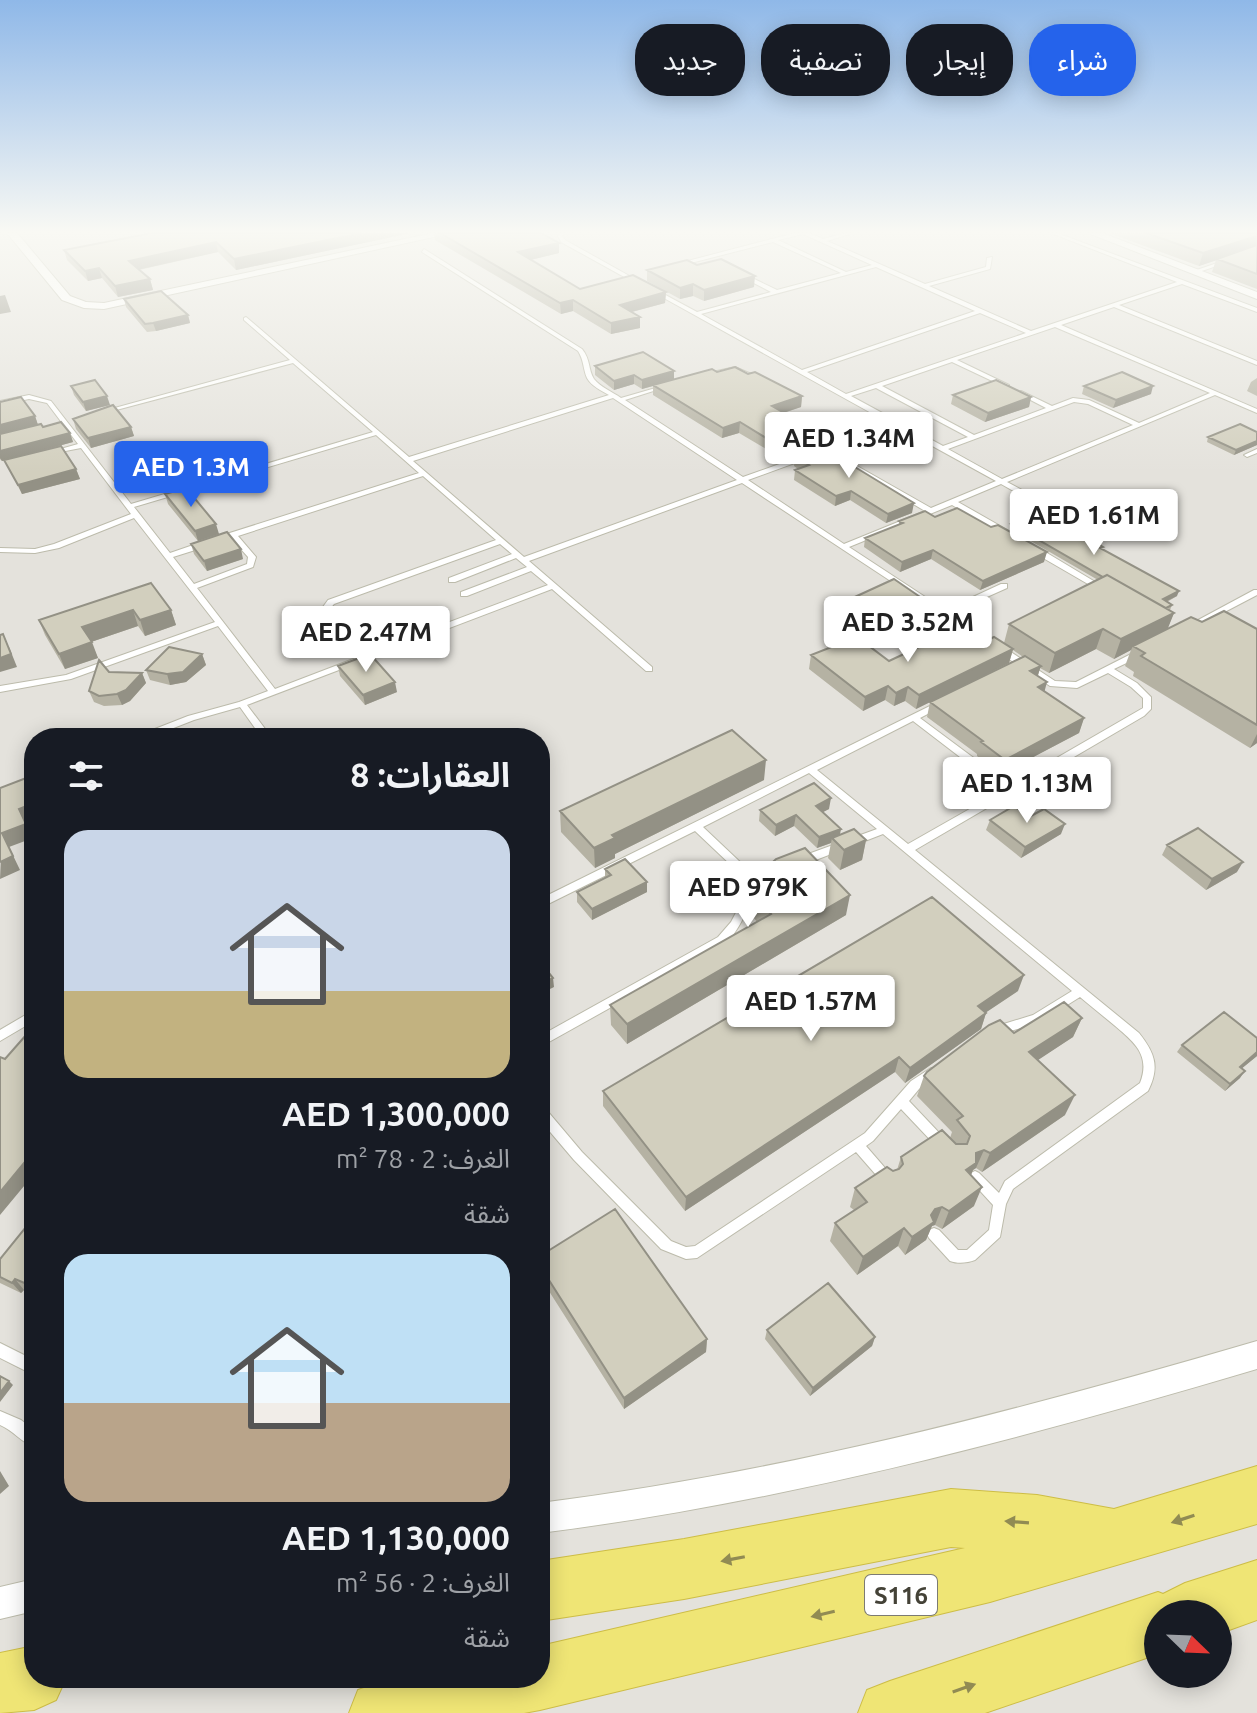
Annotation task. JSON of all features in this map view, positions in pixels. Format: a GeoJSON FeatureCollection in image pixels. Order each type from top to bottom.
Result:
{"type":"FeatureCollection","features":[{"type":"Feature","properties":{"kind":"highway","name":"S116"},"geometry":{"type":"LineString","coordinates":[[550,1676],[860,1606],[1122,1539],[1257,1495]]}},
{"type":"Feature","properties":{"kind":"highway"},"geometry":{"type":"LineString","coordinates":[[550,1589],[684,1569],[951,1518],[1037,1524],[1122,1539]]}},
{"type":"Feature","properties":{"kind":"highway"},"geometry":{"type":"LineString","coordinates":[[1227,1600],[1257,1590]]}},
{"type":"Feature","properties":{"kind":"highway"},"geometry":{"type":"LineString","coordinates":[[890,1713],[1144,1628]]}},
{"type":"Feature","properties":{"kind":"highway"},"geometry":{"type":"LineString","coordinates":[[0,1685],[24,1680]]}},
{"type":"Feature","properties":{"kind":"highway","name":"S116"},"geometry":{"type":"LineString","coordinates":[[381,1713],[494,1688]]}},
{"type":"Feature","properties":{"kind":"street"},"geometry":{"type":"LineString","coordinates":[[550,1517],[689,1497],[875,1459],[1257,1355]]}},
{"type":"Feature","properties":{"kind":"street"},"geometry":{"type":"LineString","coordinates":[[0,1603],[24,1597]]}},
{"type":"Feature","properties":{"kind":"lane"},"geometry":{"type":"LineString","coordinates":[[522,313],[580,350],[588,360],[591,380],[1053,684],[1070,687],[1150,647]]}},
{"type":"Feature","properties":{"kind":"lane"},"geometry":{"type":"LineString","coordinates":[[801,372],[974,313]]}},
{"type":"Feature","properties":{"kind":"lane"},"geometry":{"type":"LineString","coordinates":[[984,313],[1030,333]]}},
{"type":"Feature","properties":{"kind":"lane"},"geometry":{"type":"LineString","coordinates":[[846,396],[1091,313]]}},
{"type":"Feature","properties":{"kind":"lane"},"geometry":{"type":"LineString","coordinates":[[1134,313],[1257,363]]}},
{"type":"Feature","properties":{"kind":"lane"},"geometry":{"type":"LineString","coordinates":[[696,314],[1072,520]]}},
{"type":"Feature","properties":{"kind":"lane"},"geometry":{"type":"LineString","coordinates":[[246,319],[649,669]]}},
{"type":"Feature","properties":{"kind":"lane"},"geometry":{"type":"LineString","coordinates":[[1056,325],[1257,411]]}},
{"type":"Feature","properties":{"kind":"lane"},"geometry":{"type":"LineString","coordinates":[[952,360],[1052,408]]}},
{"type":"Feature","properties":{"kind":"lane"},"geometry":{"type":"LineString","coordinates":[[96,414],[295,361]]}},
{"type":"Feature","properties":{"kind":"lane"},"geometry":{"type":"LineString","coordinates":[[688,379],[728,369],[747,372],[764,381]]}},
{"type":"Feature","properties":{"kind":"lane"},"geometry":{"type":"LineString","coordinates":[[408,460],[675,383]]}},
{"type":"Feature","properties":{"kind":"lane"},"geometry":{"type":"LineString","coordinates":[[877,386],[973,437]]}},
{"type":"Feature","properties":{"kind":"lane"},"geometry":{"type":"LineString","coordinates":[[843,547],[1216,393]]}},
{"type":"Feature","properties":{"kind":"lane"},"geometry":{"type":"LineString","coordinates":[[0,401],[29,397],[46,400],[272,691]]}},
{"type":"Feature","properties":{"kind":"lane"},"geometry":{"type":"LineString","coordinates":[[942,449],[1073,400],[1085,401],[1139,425]]}},
{"type":"Feature","properties":{"kind":"lane"},"geometry":{"type":"LineString","coordinates":[[52,426],[80,418]]}},
{"type":"Feature","properties":{"kind":"lane"},"geometry":{"type":"LineString","coordinates":[[452,580],[896,424]]}},
{"type":"Feature","properties":{"kind":"lane"},"geometry":{"type":"LineString","coordinates":[[131,506],[377,433]]}},
{"type":"Feature","properties":{"kind":"lane"},"geometry":{"type":"LineString","coordinates":[[41,456],[83,445]]}},
{"type":"Feature","properties":{"kind":"lane"},"geometry":{"type":"LineString","coordinates":[[825,450],[931,511]]}},
{"type":"Feature","properties":{"kind":"lane"},"geometry":{"type":"LineString","coordinates":[[1247,455],[1257,451]]}},
{"type":"Feature","properties":{"kind":"lane"},"geometry":{"type":"LineString","coordinates":[[169,556],[424,474]]}},
{"type":"Feature","properties":{"kind":"lane"},"geometry":{"type":"LineString","coordinates":[[952,502],[1112,594]]}},
{"type":"Feature","properties":{"kind":"lane"},"geometry":{"type":"LineString","coordinates":[[0,550],[35,551],[56,546],[137,514]]}},
{"type":"Feature","properties":{"kind":"lane"},"geometry":{"type":"LineString","coordinates":[[193,587],[250,565],[252,557],[233,535]]}},
{"type":"Feature","properties":{"kind":"lane"},"geometry":{"type":"LineString","coordinates":[[360,658],[326,616],[324,611],[331,602],[501,541]]}},
{"type":"Feature","properties":{"kind":"lane"},"geometry":{"type":"LineString","coordinates":[[484,568],[500,581]]}},
{"type":"Feature","properties":{"kind":"lane"},"geometry":{"type":"LineString","coordinates":[[464,594],[532,568]]}},
{"type":"Feature","properties":{"kind":"lane"},"geometry":{"type":"LineString","coordinates":[[166,728],[242,704],[553,586]]}},
{"type":"Feature","properties":{"kind":"lane"},"geometry":{"type":"LineString","coordinates":[[945,613],[1004,586]]}},
{"type":"Feature","properties":{"kind":"lane"},"geometry":{"type":"LineString","coordinates":[[1178,633],[1257,592]]}},
{"type":"Feature","properties":{"kind":"lane"},"geometry":{"type":"LineString","coordinates":[[0,689],[68,677],[220,623]]}},
{"type":"Feature","properties":{"kind":"lane"},"geometry":{"type":"LineString","coordinates":[[1007,670],[1021,663]]}},
{"type":"Feature","properties":{"kind":"lane"},"geometry":{"type":"LineString","coordinates":[[908,849],[1147,709],[1147,697],[1142,690],[1108,669]]}},
{"type":"Feature","properties":{"kind":"lane"},"geometry":{"type":"LineString","coordinates":[[550,899],[954,697]]}},
{"type":"Feature","properties":{"kind":"lane"},"geometry":{"type":"LineString","coordinates":[[242,704],[260,728]]}},
{"type":"Feature","properties":{"kind":"lane"},"geometry":{"type":"LineString","coordinates":[[913,717],[1010,790]]}},
{"type":"Feature","properties":{"kind":"lane"},"geometry":{"type":"LineString","coordinates":[[810,769],[1144,1046],[1151,1068],[1144,1087],[1009,1185],[1000,1203],[995,1233],[970,1256],[955,1257],[934,1234]]}},
{"type":"Feature","properties":{"kind":"lane"},"geometry":{"type":"LineString","coordinates":[[696,826],[756,883]]}},
{"type":"Feature","properties":{"kind":"lane"},"geometry":{"type":"LineString","coordinates":[[790,866],[885,830]]}},
{"type":"Feature","properties":{"kind":"lane"},"geometry":{"type":"LineString","coordinates":[[550,1036],[722,940],[739,923],[756,883],[776,871]]}},
{"type":"Feature","properties":{"kind":"lane"},"geometry":{"type":"LineString","coordinates":[[985,1034],[1036,1019],[1080,991]]}},
{"type":"Feature","properties":{"kind":"lane"},"geometry":{"type":"LineString","coordinates":[[0,1036],[24,1021]]}},
{"type":"Feature","properties":{"kind":"lane"},"geometry":{"type":"LineString","coordinates":[[550,1123],[619,1200],[666,1245],[686,1253],[707,1248],[858,1145],[939,1067]]}},
{"type":"Feature","properties":{"kind":"lane"},"geometry":{"type":"LineString","coordinates":[[901,1101],[954,1156]]}},
{"type":"Feature","properties":{"kind":"lane"},"geometry":{"type":"LineString","coordinates":[[858,1145],[888,1181]]}},
{"type":"Feature","properties":{"kind":"lane"},"geometry":{"type":"LineString","coordinates":[[975,1177],[1000,1203]]}},
{"type":"Feature","properties":{"kind":"lane"},"geometry":{"type":"LineString","coordinates":[[0,1350],[24,1363]]}},
{"type":"Feature","properties":{"kind":"lane"},"geometry":{"type":"LineString","coordinates":[[0,1418],[24,1432]]}},
{"type":"Feature","properties":{"kind":"shaded area"},"geometry":{"type":"Polygon","coordinates":[[[0,313],[1257,313],[1257,1713],[0,1713],[0,313]]]}},
{"type":"Feature","properties":{"kind":"building"},"geometry":{"type":"Polygon","coordinates":[[[136,313],[188,315],[153,323],[145,324],[136,313]]]}},
{"type":"Feature","properties":{"kind":"building"},"geometry":{"type":"Polygon","coordinates":[[[594,313],[633,313],[640,317],[611,323],[594,313]]]}},
{"type":"Feature","properties":{"kind":"building"},"geometry":{"type":"Polygon","coordinates":[[[643,352],[674,371],[642,380],[634,375],[614,381],[595,366],[643,352]]]}},
{"type":"Feature","properties":{"kind":"building"},"geometry":{"type":"Polygon","coordinates":[[[735,367],[748,374],[755,372],[802,396],[772,406],[809,427],[798,431],[811,439],[784,449],[740,422],[723,428],[653,385],[712,369],[717,372],[735,367]]]}},
{"type":"Feature","properties":{"kind":"building"},"geometry":{"type":"Polygon","coordinates":[[[1122,372],[1153,386],[1116,400],[1084,386],[1122,372]]]}},
{"type":"Feature","properties":{"kind":"building"},"geometry":{"type":"Polygon","coordinates":[[[95,380],[107,396],[83,402],[71,386],[95,380]]]}},
{"type":"Feature","properties":{"kind":"building"},"geometry":{"type":"Polygon","coordinates":[[[996,380],[1031,397],[988,413],[953,395],[996,380]]]}},
{"type":"Feature","properties":{"kind":"building"},"geometry":{"type":"Polygon","coordinates":[[[21,397],[35,416],[0,425],[0,402],[21,397]]]}},
{"type":"Feature","properties":{"kind":"building"},"geometry":{"type":"Polygon","coordinates":[[[113,405],[131,427],[88,438],[73,419],[113,405]]]}},
{"type":"Feature","properties":{"kind":"building"},"geometry":{"type":"Polygon","coordinates":[[[61,422],[70,433],[0,451],[0,434],[61,422]]]}},
{"type":"Feature","properties":{"kind":"building"},"geometry":{"type":"Polygon","coordinates":[[[1240,424],[1257,432],[1257,441],[1236,450],[1208,437],[1240,424]]]}},
{"type":"Feature","properties":{"kind":"building"},"geometry":{"type":"Polygon","coordinates":[[[61,446],[76,469],[18,485],[4,460],[61,446]]]}},
{"type":"Feature","properties":{"kind":"building"},"geometry":{"type":"Polygon","coordinates":[[[822,447],[914,503],[888,514],[851,491],[836,496],[795,470],[809,465],[795,457],[822,447]]]}},
{"type":"Feature","properties":{"kind":"building"},"geometry":{"type":"Polygon","coordinates":[[[186,488],[216,524],[195,531],[165,494],[186,488]]]}},
{"type":"Feature","properties":{"kind":"building"},"geometry":{"type":"Polygon","coordinates":[[[957,508],[991,527],[998,525],[1047,552],[983,581],[933,550],[902,562],[865,538],[925,511],[935,517],[957,508]]]}},
{"type":"Feature","properties":{"kind":"building"},"geometry":{"type":"Polygon","coordinates":[[[1043,512],[1103,547],[1100,548],[1179,591],[1163,599],[1172,605],[1166,608],[1107,575],[1103,577],[1011,524],[1043,512]]]}},
{"type":"Feature","properties":{"kind":"building"},"geometry":{"type":"Polygon","coordinates":[[[227,532],[241,549],[204,561],[191,544],[227,532]]]}},
{"type":"Feature","properties":{"kind":"building"},"geometry":{"type":"Polygon","coordinates":[[[1107,575],[1174,613],[1121,639],[1103,629],[1055,653],[1009,624],[1107,575]]]}},
{"type":"Feature","properties":{"kind":"building"},"geometry":{"type":"Polygon","coordinates":[[[894,579],[926,601],[878,623],[846,601],[894,579]]]}},
{"type":"Feature","properties":{"kind":"building"},"geometry":{"type":"Polygon","coordinates":[[[151,583],[171,610],[140,620],[133,610],[82,627],[92,642],[59,654],[39,620],[151,583]]]}},
{"type":"Feature","properties":{"kind":"building"},"geometry":{"type":"Polygon","coordinates":[[[1224,611],[1257,629],[1257,725],[1141,656],[1145,653],[1133,646],[1191,617],[1202,622],[1224,611]]]}},
{"type":"Feature","properties":{"kind":"building"},"geometry":{"type":"Polygon","coordinates":[[[953,631],[975,646],[994,637],[1013,649],[919,695],[908,687],[896,693],[888,686],[865,697],[811,655],[857,637],[889,661],[953,631]]]}},
{"type":"Feature","properties":{"kind":"building"},"geometry":{"type":"Polygon","coordinates":[[[3,634],[11,654],[0,658],[0,635],[3,634]]]}},
{"type":"Feature","properties":{"kind":"building"},"geometry":{"type":"Polygon","coordinates":[[[169,647],[202,654],[183,672],[167,674],[146,670],[169,647]]]}},
{"type":"Feature","properties":{"kind":"building"},"geometry":{"type":"Polygon","coordinates":[[[370,654],[395,682],[363,695],[338,666],[370,654]]]}},
{"type":"Feature","properties":{"kind":"building"},"geometry":{"type":"Polygon","coordinates":[[[1025,656],[1041,666],[1030,671],[1047,682],[1038,687],[1084,718],[1005,760],[930,702],[1025,656]]]}},
{"type":"Feature","properties":{"kind":"building"},"geometry":{"type":"Polygon","coordinates":[[[99,660],[109,672],[142,673],[126,690],[99,696],[89,691],[99,660]]]}},
{"type":"Feature","properties":{"kind":"building"},"geometry":{"type":"Polygon","coordinates":[[[732,730],[766,760],[612,835],[615,838],[594,848],[560,811],[732,730]]]}},
{"type":"Feature","properties":{"kind":"building"},"geometry":{"type":"Polygon","coordinates":[[[24,779],[24,807],[19,809],[24,825],[2,833],[13,856],[0,862],[0,788],[24,779]]]}},
{"type":"Feature","properties":{"kind":"building"},"geometry":{"type":"Polygon","coordinates":[[[814,783],[831,798],[816,806],[841,829],[819,837],[796,815],[776,825],[760,810],[814,783]]]}},
{"type":"Feature","properties":{"kind":"building"},"geometry":{"type":"Polygon","coordinates":[[[1014,806],[1029,817],[1044,809],[1065,824],[1025,847],[990,820],[1014,806]]]}},
{"type":"Feature","properties":{"kind":"building"},"geometry":{"type":"Polygon","coordinates":[[[1198,828],[1243,862],[1212,879],[1167,845],[1198,828]]]}},
{"type":"Feature","properties":{"kind":"building"},"geometry":{"type":"Polygon","coordinates":[[[854,829],[866,840],[844,850],[832,838],[854,829]]]}},
{"type":"Feature","properties":{"kind":"building"},"geometry":{"type":"Polygon","coordinates":[[[805,848],[850,895],[627,1024],[610,1005],[771,914],[752,893],[762,872],[776,859],[805,848]]]}},
{"type":"Feature","properties":{"kind":"building"},"geometry":{"type":"Polygon","coordinates":[[[625,859],[647,882],[592,909],[577,892],[611,875],[605,869],[625,859]]]}},
{"type":"Feature","properties":{"kind":"building"},"geometry":{"type":"Polygon","coordinates":[[[932,897],[1024,975],[978,1006],[986,1013],[910,1068],[899,1057],[686,1197],[603,1091],[932,897]]]}},
{"type":"Feature","properties":{"kind":"building"},"geometry":{"type":"Polygon","coordinates":[[[1064,1002],[1082,1018],[1029,1052],[1075,1095],[990,1153],[984,1150],[976,1153],[976,1163],[966,1170],[982,1187],[949,1211],[942,1207],[935,1209],[931,1215],[934,1222],[912,1237],[904,1228],[863,1257],[835,1223],[867,1202],[855,1188],[887,1167],[893,1171],[899,1169],[903,1164],[901,1157],[942,1130],[956,1144],[967,1144],[970,1136],[957,1120],[963,1116],[924,1076],[927,1072],[989,1025],[1000,1020],[1014,1033],[1064,1002]]]}},
{"type":"Feature","properties":{"kind":"building"},"geometry":{"type":"Polygon","coordinates":[[[1224,1012],[1257,1038],[1257,1052],[1240,1067],[1245,1071],[1230,1084],[1182,1045],[1224,1012]]]}},
{"type":"Feature","properties":{"kind":"building"},"geometry":{"type":"Polygon","coordinates":[[[24,1037],[24,1163],[0,1192],[0,1057],[5,1059],[24,1037]]]}},
{"type":"Feature","properties":{"kind":"building"},"geometry":{"type":"Polygon","coordinates":[[[615,1209],[707,1339],[624,1398],[550,1282],[550,1250],[615,1209]]]}},
{"type":"Feature","properties":{"kind":"building"},"geometry":{"type":"Polygon","coordinates":[[[24,1229],[24,1283],[15,1279],[12,1283],[0,1277],[0,1259],[24,1229]]]}},
{"type":"Feature","properties":{"kind":"building"},"geometry":{"type":"Polygon","coordinates":[[[828,1283],[875,1337],[813,1388],[767,1330],[828,1283]]]}},
{"type":"Feature","properties":{"kind":"building"},"geometry":{"type":"Polygon","coordinates":[[[0,1376],[9,1381],[0,1393],[0,1376]]]}}]}
